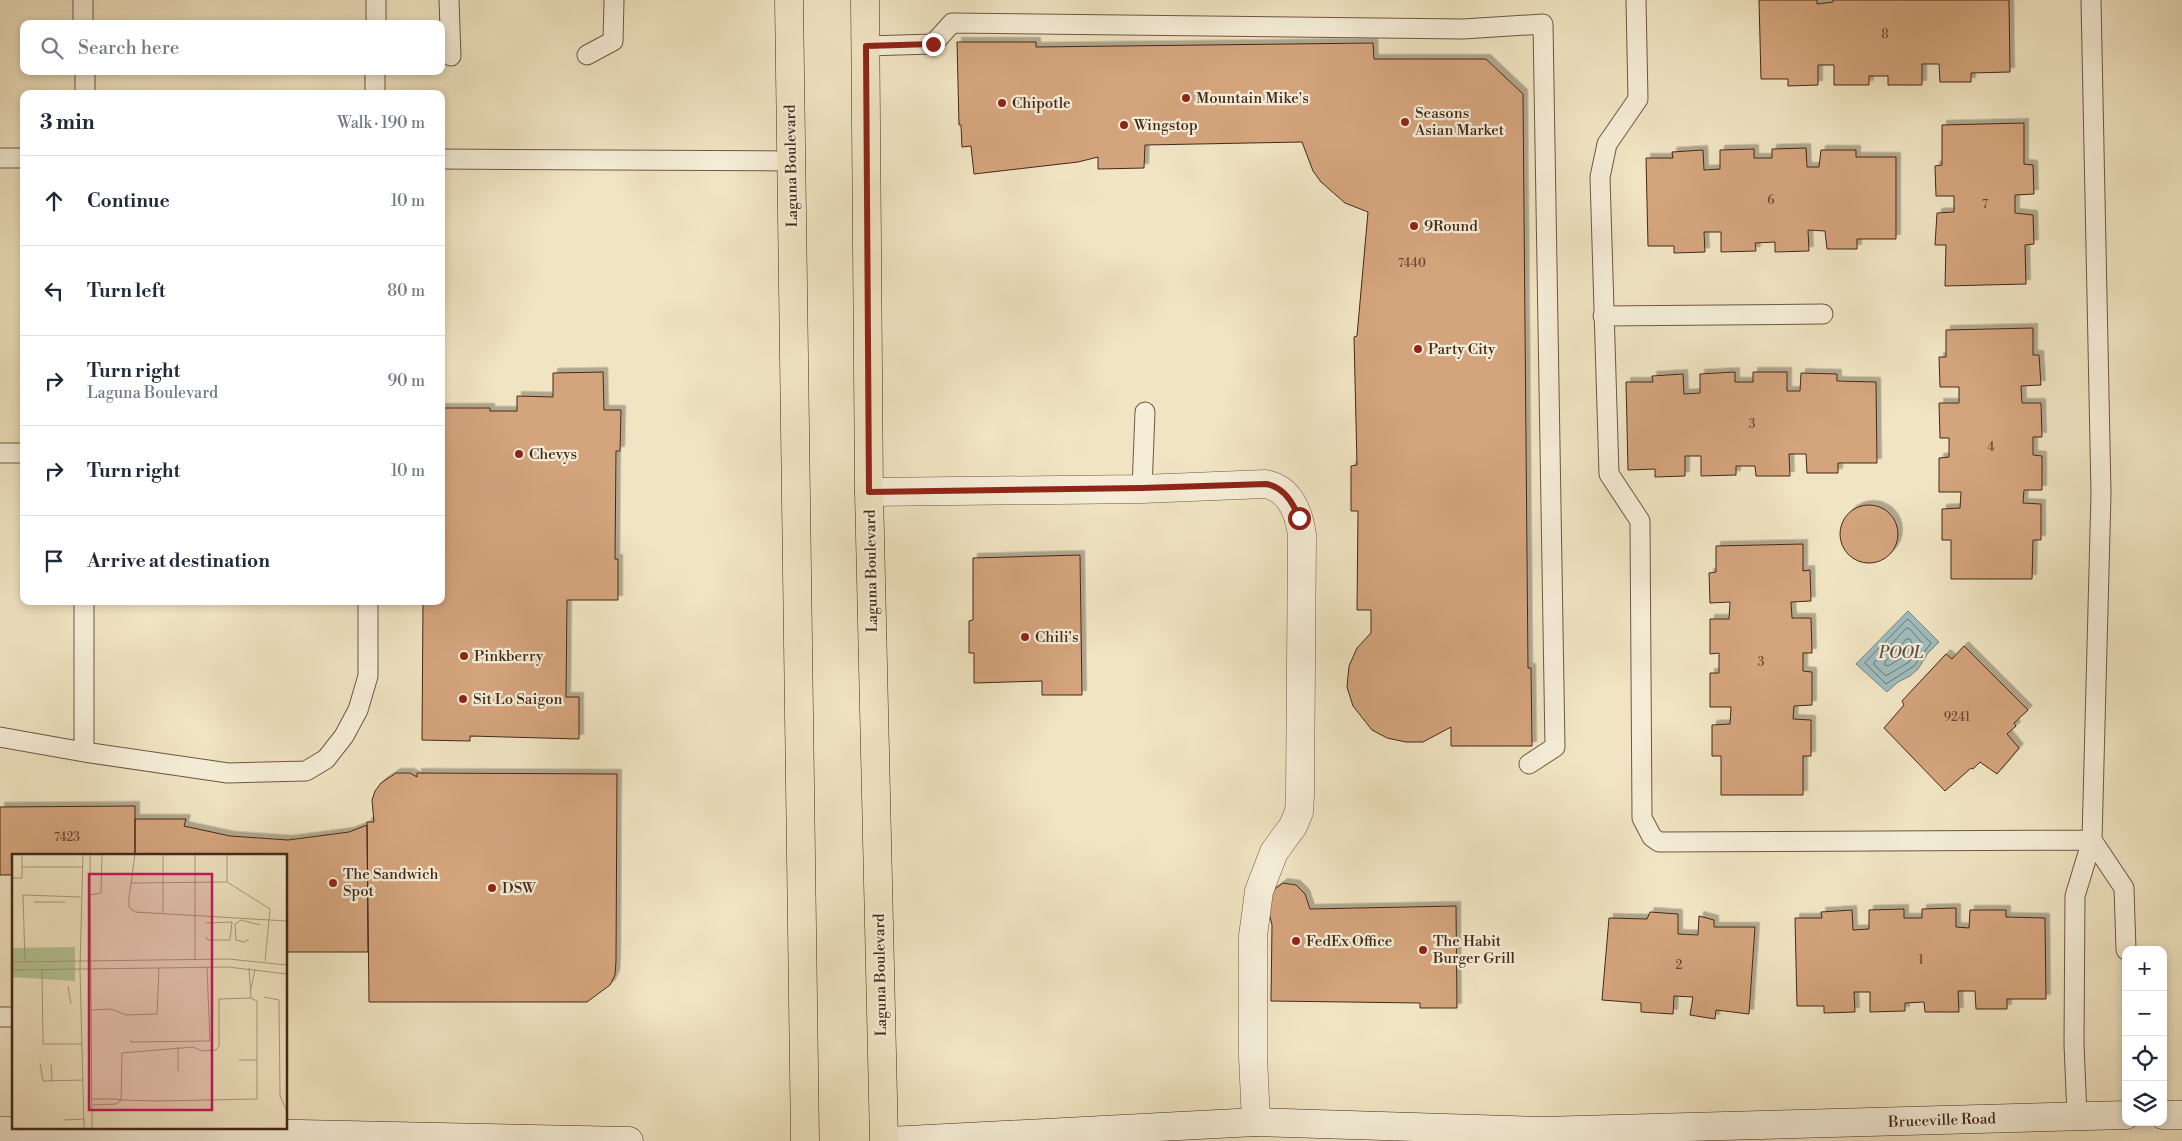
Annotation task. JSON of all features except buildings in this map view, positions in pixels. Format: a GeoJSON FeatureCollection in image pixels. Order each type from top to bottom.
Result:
{"type":"FeatureCollection","features":[{"type":"Feature","properties":{"kind":"main road","name":"Laguna Boulevard"},"geometry":{"type":"LineString","coordinates":[[789,0],[805,1141]]}},
{"type":"Feature","properties":{"kind":"main road","name":"Laguna Boulevard"},"geometry":{"type":"LineString","coordinates":[[865,0],[869,492],[884,1141]]}},
{"type":"Feature","properties":{"kind":"main road"},"geometry":{"type":"LineString","coordinates":[[869,492],[1142,488],[1266,484],[1274,485],[1288,497],[1299,518],[1302,535],[1300,795],[1299,812],[1274,852],[1262,882],[1252,936],[1253,1056],[1256,1122]]}},
{"type":"Feature","properties":{"kind":"main road","name":"Bruceville Road"},"geometry":{"type":"LineString","coordinates":[[889,1141],[1256,1122],[1542,1131],[2122,1115]]}},
{"type":"Feature","properties":{"kind":"main road"},"geometry":{"type":"LineString","coordinates":[[2167,1115],[2182,1115]]}},
{"type":"Feature","properties":{"kind":"main road"},"geometry":{"type":"LineString","coordinates":[[0,1131],[197,1130],[629,1141]]}},
{"type":"Feature","properties":{"kind":"lane"},"geometry":{"type":"LineString","coordinates":[[83,0],[83,20]]}},
{"type":"Feature","properties":{"kind":"lane"},"geometry":{"type":"LineString","coordinates":[[376,0],[376,20]]}},
{"type":"Feature","properties":{"kind":"lane"},"geometry":{"type":"LineString","coordinates":[[449,0],[452,56]]}},
{"type":"Feature","properties":{"kind":"lane"},"geometry":{"type":"LineString","coordinates":[[587,55],[613,41],[614,0]]}},
{"type":"Feature","properties":{"kind":"lane"},"geometry":{"type":"LineString","coordinates":[[1636,0],[1638,99],[1607,144],[1600,177],[1608,474],[1640,521],[1642,818],[1652,837],[1659,842],[2092,840]]}},
{"type":"Feature","properties":{"kind":"lane"},"geometry":{"type":"LineString","coordinates":[[2077,1116],[2074,1044],[2075,896],[2092,840],[2101,493],[2091,0]]}},
{"type":"Feature","properties":{"kind":"lane"},"geometry":{"type":"LineString","coordinates":[[866,46],[933,44],[952,23],[1463,28],[1543,24],[1555,747],[1529,764]]}},
{"type":"Feature","properties":{"kind":"lane"},"geometry":{"type":"LineString","coordinates":[[84,75],[85,90]]}},
{"type":"Feature","properties":{"kind":"lane"},"geometry":{"type":"LineString","coordinates":[[375,75],[375,90]]}},
{"type":"Feature","properties":{"kind":"lane"},"geometry":{"type":"LineString","coordinates":[[0,158],[20,158]]}},
{"type":"Feature","properties":{"kind":"lane"},"geometry":{"type":"LineString","coordinates":[[445,159],[791,161]]}},
{"type":"Feature","properties":{"kind":"lane"},"geometry":{"type":"LineString","coordinates":[[1604,316],[1823,314]]}},
{"type":"Feature","properties":{"kind":"lane"},"geometry":{"type":"LineString","coordinates":[[1142,488],[1145,412]]}},
{"type":"Feature","properties":{"kind":"lane"},"geometry":{"type":"LineString","coordinates":[[0,453],[20,453]]}},
{"type":"Feature","properties":{"kind":"lane"},"geometry":{"type":"LineString","coordinates":[[84,605],[84,752]]}},
{"type":"Feature","properties":{"kind":"lane"},"geometry":{"type":"LineString","coordinates":[[0,737],[84,752],[228,773],[306,771],[326,759],[344,736],[358,710],[368,676],[368,605]]}},
{"type":"Feature","properties":{"kind":"lane"},"geometry":{"type":"LineString","coordinates":[[2092,840],[2124,888],[2126,946]]}},
{"type":"Feature","properties":{"kind":"water","name":"POOL"},"geometry":{"type":"Polygon","coordinates":[[[1908,611],[1939,642],[1928,653],[1918,669],[1887,692],[1856,664],[1908,611]]]}},
{"type":"Feature","properties":{"kind":"place","name":"Mountain Mike's"},"geometry":{"type":"Point","coordinates":[1186,98]}},
{"type":"Feature","properties":{"kind":"place","name":"Chipotle"},"geometry":{"type":"Point","coordinates":[1002,103]}},
{"type":"Feature","properties":{"kind":"place","name":"Seasons Asian Market"},"geometry":{"type":"Point","coordinates":[1405,122]}},
{"type":"Feature","properties":{"kind":"place","name":"Wingstop"},"geometry":{"type":"Point","coordinates":[1124,125]}},
{"type":"Feature","properties":{"kind":"place","name":"9Round"},"geometry":{"type":"Point","coordinates":[1414,226]}},
{"type":"Feature","properties":{"kind":"place","name":"Party City"},"geometry":{"type":"Point","coordinates":[1418,349]}},
{"type":"Feature","properties":{"kind":"place","name":"Chevys"},"geometry":{"type":"Point","coordinates":[519,454]}},
{"type":"Feature","properties":{"kind":"place","name":"Chili's"},"geometry":{"type":"Point","coordinates":[1025,637]}},
{"type":"Feature","properties":{"kind":"place","name":"Pinkberry"},"geometry":{"type":"Point","coordinates":[464,656]}},
{"type":"Feature","properties":{"kind":"place","name":"Sit Lo Saigon"},"geometry":{"type":"Point","coordinates":[463,699]}},
{"type":"Feature","properties":{"kind":"place","name":"The Sandwich Spot"},"geometry":{"type":"Point","coordinates":[333,883]}},
{"type":"Feature","properties":{"kind":"place","name":"DSW"},"geometry":{"type":"Point","coordinates":[492,888]}},
{"type":"Feature","properties":{"kind":"place","name":"FedEx Office"},"geometry":{"type":"Point","coordinates":[1296,941]}},
{"type":"Feature","properties":{"kind":"place","name":"The Habit Burger Grill"},"geometry":{"type":"Point","coordinates":[1423,950]}},
{"type":"Feature","properties":{"kind":"route"},"geometry":{"type":"LineString","coordinates":[[933,44],[866,46],[869,492],[1142,488],[1266,484],[1274,485],[1288,497],[1295,507],[1299,518]]}}]}
